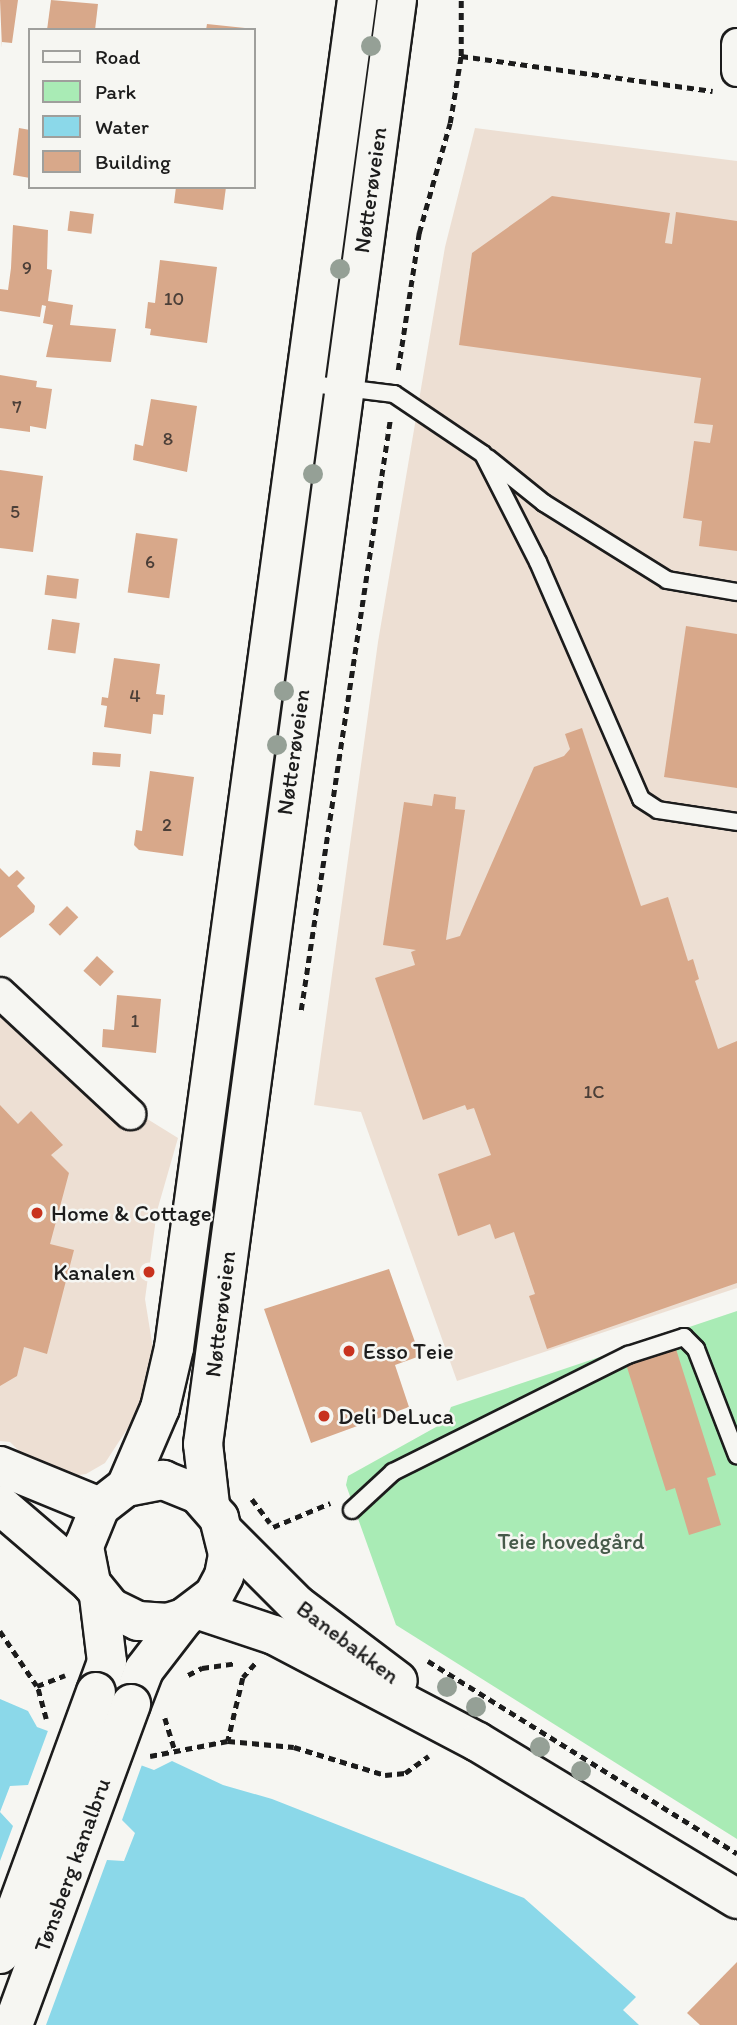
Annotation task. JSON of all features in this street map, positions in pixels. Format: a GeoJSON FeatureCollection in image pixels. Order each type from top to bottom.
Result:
{"type":"FeatureCollection","features":[{"type":"Feature","properties":{"kind":"main road","name":"Nøtterøveien"},"geometry":{"type":"LineString","coordinates":[[113,1497],[160,1408],[174,1348],[357,0]]}},
{"type":"Feature","properties":{"kind":"main road","name":"Nøtterøveien"},"geometry":{"type":"LineString","coordinates":[[218,1519],[203,1444],[397,0]]}},
{"type":"Feature","properties":{"kind":"main road"},"geometry":{"type":"LineString","coordinates":[[0,1466],[113,1497],[163,1480],[198,1493],[218,1519],[224,1576],[144,1670],[101,1689]]}},
{"type":"Feature","properties":{"kind":"main road"},"geometry":{"type":"LineString","coordinates":[[101,1689],[107,1662],[95,1589],[84,1546],[113,1497]]}},
{"type":"Feature","properties":{"kind":"main road"},"geometry":{"type":"LineString","coordinates":[[0,1505],[95,1589],[111,1608],[138,1621],[168,1623],[191,1614]]}},
{"type":"Feature","properties":{"kind":"main road","name":"Banebakken"},"geometry":{"type":"LineString","coordinates":[[218,1519],[297,1605],[478,1742]]}},
{"type":"Feature","properties":{"kind":"main road","name":"Banebakken"},"geometry":{"type":"LineString","coordinates":[[191,1614],[274,1635],[478,1742],[737,1899]]}},
{"type":"Feature","properties":{"kind":"main road","name":"Tønsberg kanalbru"},"geometry":{"type":"LineString","coordinates":[[0,1954],[101,1689]]}},
{"type":"Feature","properties":{"kind":"main road","name":"Tønsberg kanalbru"},"geometry":{"type":"LineString","coordinates":[[13,2025],[101,1689]]}},
{"type":"Feature","properties":{"kind":"street"},"geometry":{"type":"LineString","coordinates":[[730,81],[737,44]]}},
{"type":"Feature","properties":{"kind":"street"},"geometry":{"type":"LineString","coordinates":[[0,993],[130,1114]]}},
{"type":"Feature","properties":{"kind":"lane"},"geometry":{"type":"LineString","coordinates":[[304,383],[394,394],[483,454],[544,503],[667,580],[737,592]]}},
{"type":"Feature","properties":{"kind":"lane"},"geometry":{"type":"LineString","coordinates":[[483,454],[538,562],[608,720],[628,777],[641,799],[658,810],[737,822]]}},
{"type":"Feature","properties":{"kind":"lane"},"geometry":{"type":"LineString","coordinates":[[348,1504],[393,1472],[638,1350],[684,1337],[696,1349],[737,1455]]}},
{"type":"Feature","properties":{"kind":"path"},"geometry":{"type":"LineString","coordinates":[[300,1017],[419,233],[450,123],[461,56],[461,0]]}},
{"type":"Feature","properties":{"kind":"path"},"geometry":{"type":"LineString","coordinates":[[461,56],[691,91],[730,81]]}},
{"type":"Feature","properties":{"kind":"path"},"geometry":{"type":"LineString","coordinates":[[247,1493],[278,1534]]}},
{"type":"Feature","properties":{"kind":"path"},"geometry":{"type":"LineString","coordinates":[[273,1527],[348,1504]]}},
{"type":"Feature","properties":{"kind":"path"},"geometry":{"type":"LineString","coordinates":[[0,1631],[40,1685],[48,1725]]}},
{"type":"Feature","properties":{"kind":"path"},"geometry":{"type":"LineString","coordinates":[[416,1653],[737,1853]]}},
{"type":"Feature","properties":{"kind":"path"},"geometry":{"type":"LineString","coordinates":[[228,1741],[243,1678],[260,1656]]}},
{"type":"Feature","properties":{"kind":"path"},"geometry":{"type":"LineString","coordinates":[[179,1682],[202,1668],[256,1663]]}},
{"type":"Feature","properties":{"kind":"path"},"geometry":{"type":"LineString","coordinates":[[40,1685],[101,1689]]}},
{"type":"Feature","properties":{"kind":"path"},"geometry":{"type":"LineString","coordinates":[[172,1740],[175,1750]]}},
{"type":"Feature","properties":{"kind":"path"},"geometry":{"type":"LineString","coordinates":[[150,1756],[228,1741],[293,1747],[385,1775],[405,1773],[428,1756]]}},
{"type":"Feature","properties":{"kind":"shaded area"},"geometry":{"type":"Polygon","coordinates":[[[475,128],[737,161],[737,1288],[457,1381],[361,1112],[314,1105],[378,642],[445,247],[475,128]]]}},
{"type":"Feature","properties":{"kind":"shaded area"},"geometry":{"type":"Polygon","coordinates":[[[0,1008],[73,1073],[178,1138],[157,1211],[145,1299],[154,1355],[135,1417],[105,1463],[86,1474],[65,1477],[38,1470],[10,1442],[0,1441],[0,1008]]]}},
{"type":"Feature","properties":{"kind":"green space","name":"Teie hovedgård"},"geometry":{"type":"Polygon","coordinates":[[[737,1311],[737,1839],[396,1625],[346,1485],[348,1476],[445,1422],[451,1407],[737,1311]]]}},
{"type":"Feature","properties":{"kind":"water"},"geometry":{"type":"Polygon","coordinates":[[[0,1699],[28,1711],[37,1727],[154,1770],[172,1761],[223,1785],[272,1799],[524,1898],[636,1997],[623,2010],[639,2025],[0,2025],[0,1699]]]}},
{"type":"Feature","properties":{"kind":"pier"},"geometry":{"type":"Polygon","coordinates":[[[49,1728],[143,1762],[122,1820],[135,1833],[124,1861],[107,1860],[46,2025],[0,2025],[0,1861],[13,1826],[0,1812],[10,1786],[28,1785],[49,1728]]]}},
{"type":"Feature","properties":{"kind":"building"},"geometry":{"type":"Polygon","coordinates":[[[0,0],[18,0],[12,43],[2,42],[2,48],[0,0]]]}},
{"type":"Feature","properties":{"kind":"building"},"geometry":{"type":"Polygon","coordinates":[[[51,0],[98,4],[95,28],[47,28],[51,0]]]}},
{"type":"Feature","properties":{"kind":"building"},"geometry":{"type":"Polygon","coordinates":[[[207,24],[245,28],[206,28],[207,24]]]}},
{"type":"Feature","properties":{"kind":"building"},"geometry":{"type":"Polygon","coordinates":[[[19,128],[28,130],[28,178],[13,175],[19,128]]]}},
{"type":"Feature","properties":{"kind":"building"},"geometry":{"type":"Polygon","coordinates":[[[176,189],[226,189],[223,210],[174,203],[176,189]]]}},
{"type":"Feature","properties":{"kind":"building"},"geometry":{"type":"Polygon","coordinates":[[[552,196],[670,213],[665,243],[672,244],[676,212],[737,221],[737,551],[699,546],[702,521],[683,518],[694,441],[710,443],[713,425],[694,423],[701,378],[459,345],[472,253],[552,196]]]}},
{"type":"Feature","properties":{"kind":"building"},"geometry":{"type":"Polygon","coordinates":[[[70,211],[94,214],[91,234],[68,231],[70,211]]]}},
{"type":"Feature","properties":{"kind":"building"},"geometry":{"type":"Polygon","coordinates":[[[13,225],[48,230],[47,269],[52,270],[48,301],[73,305],[70,325],[116,329],[111,362],[46,357],[53,325],[43,323],[46,306],[42,305],[40,317],[0,311],[0,289],[8,290],[13,225]]]}},
{"type":"Feature","properties":{"kind":"building"},"geometry":{"type":"Polygon","coordinates":[[[160,260],[217,267],[207,343],[150,335],[151,329],[145,328],[148,302],[155,303],[160,260]]]}},
{"type":"Feature","properties":{"kind":"building"},"geometry":{"type":"Polygon","coordinates":[[[0,375],[37,381],[36,387],[52,389],[46,429],[30,426],[30,432],[0,428],[0,375]]]}},
{"type":"Feature","properties":{"kind":"building"},"geometry":{"type":"Polygon","coordinates":[[[151,399],[197,406],[187,472],[133,460],[135,444],[143,446],[151,399]]]}},
{"type":"Feature","properties":{"kind":"building"},"geometry":{"type":"Polygon","coordinates":[[[0,470],[43,476],[33,552],[0,548],[0,470]]]}},
{"type":"Feature","properties":{"kind":"building"},"geometry":{"type":"Polygon","coordinates":[[[136,533],[178,539],[169,598],[128,592],[136,533]]]}},
{"type":"Feature","properties":{"kind":"building"},"geometry":{"type":"Polygon","coordinates":[[[47,575],[79,579],[76,599],[45,595],[47,575]]]}},
{"type":"Feature","properties":{"kind":"building"},"geometry":{"type":"Polygon","coordinates":[[[52,619],[80,623],[75,654],[48,650],[52,619]]]}},
{"type":"Feature","properties":{"kind":"building"},"geometry":{"type":"Polygon","coordinates":[[[686,626],[737,634],[737,788],[664,777],[686,626]]]}},
{"type":"Feature","properties":{"kind":"building"},"geometry":{"type":"Polygon","coordinates":[[[114,658],[160,664],[156,694],[165,695],[163,715],[153,714],[151,734],[104,727],[107,706],[101,705],[102,697],[108,698],[114,658]]]}},
{"type":"Feature","properties":{"kind":"building"},"geometry":{"type":"Polygon","coordinates":[[[582,728],[641,906],[668,897],[688,961],[693,959],[699,979],[695,981],[718,1049],[737,1041],[737,1283],[547,1349],[529,1296],[535,1294],[514,1232],[495,1239],[490,1224],[458,1236],[438,1174],[491,1155],[474,1108],[467,1110],[465,1105],[423,1120],[375,978],[415,965],[411,952],[416,950],[383,945],[404,802],[432,806],[434,794],[456,797],[455,809],[465,810],[446,940],[460,936],[534,767],[564,756],[570,749],[565,734],[582,728]]]}},
{"type":"Feature","properties":{"kind":"building"},"geometry":{"type":"Polygon","coordinates":[[[93,752],[121,754],[120,767],[92,765],[93,752]]]}},
{"type":"Feature","properties":{"kind":"building"},"geometry":{"type":"Polygon","coordinates":[[[150,771],[194,777],[183,856],[139,850],[134,845],[136,830],[142,831],[150,771]]]}},
{"type":"Feature","properties":{"kind":"building"},"geometry":{"type":"Polygon","coordinates":[[[0,868],[9,877],[17,870],[25,878],[17,886],[35,906],[34,912],[0,938],[0,868]]]}},
{"type":"Feature","properties":{"kind":"building"},"geometry":{"type":"Polygon","coordinates":[[[67,906],[78,917],[60,936],[49,924],[67,906]]]}},
{"type":"Feature","properties":{"kind":"building"},"geometry":{"type":"Polygon","coordinates":[[[97,956],[114,972],[100,986],[83,971],[97,956]]]}},
{"type":"Feature","properties":{"kind":"building"},"geometry":{"type":"Polygon","coordinates":[[[117,995],[161,999],[156,1053],[102,1047],[103,1029],[114,1030],[117,995]]]}},
{"type":"Feature","properties":{"kind":"building"},"geometry":{"type":"Polygon","coordinates":[[[0,1105],[18,1124],[31,1111],[63,1145],[51,1155],[69,1173],[50,1244],[74,1250],[47,1354],[24,1347],[17,1376],[0,1386],[0,1105]]]}},
{"type":"Feature","properties":{"kind":"building"},"geometry":{"type":"Polygon","coordinates":[[[389,1269],[420,1356],[395,1365],[409,1407],[311,1443],[264,1309],[389,1269]]]}},
{"type":"Feature","properties":{"kind":"building"},"geometry":{"type":"Polygon","coordinates":[[[676,1349],[716,1475],[707,1478],[721,1525],[689,1535],[675,1488],[666,1491],[626,1364],[676,1349]]]}},
{"type":"Feature","properties":{"kind":"building"},"geometry":{"type":"Polygon","coordinates":[[[737,1962],[737,2025],[700,2025],[687,2013],[737,1962]]]}},
{"type":"Feature","properties":{"kind":"place","name":"Home & Cottage"},"geometry":{"type":"Point","coordinates":[37,1213]}},
{"type":"Feature","properties":{"kind":"place","name":"Kanalen"},"geometry":{"type":"Point","coordinates":[149,1272]}},
{"type":"Feature","properties":{"kind":"place","name":"Esso Teie"},"geometry":{"type":"Point","coordinates":[349,1351]}},
{"type":"Feature","properties":{"kind":"place","name":"Deli DeLuca"},"geometry":{"type":"Point","coordinates":[324,1416]}}]}
